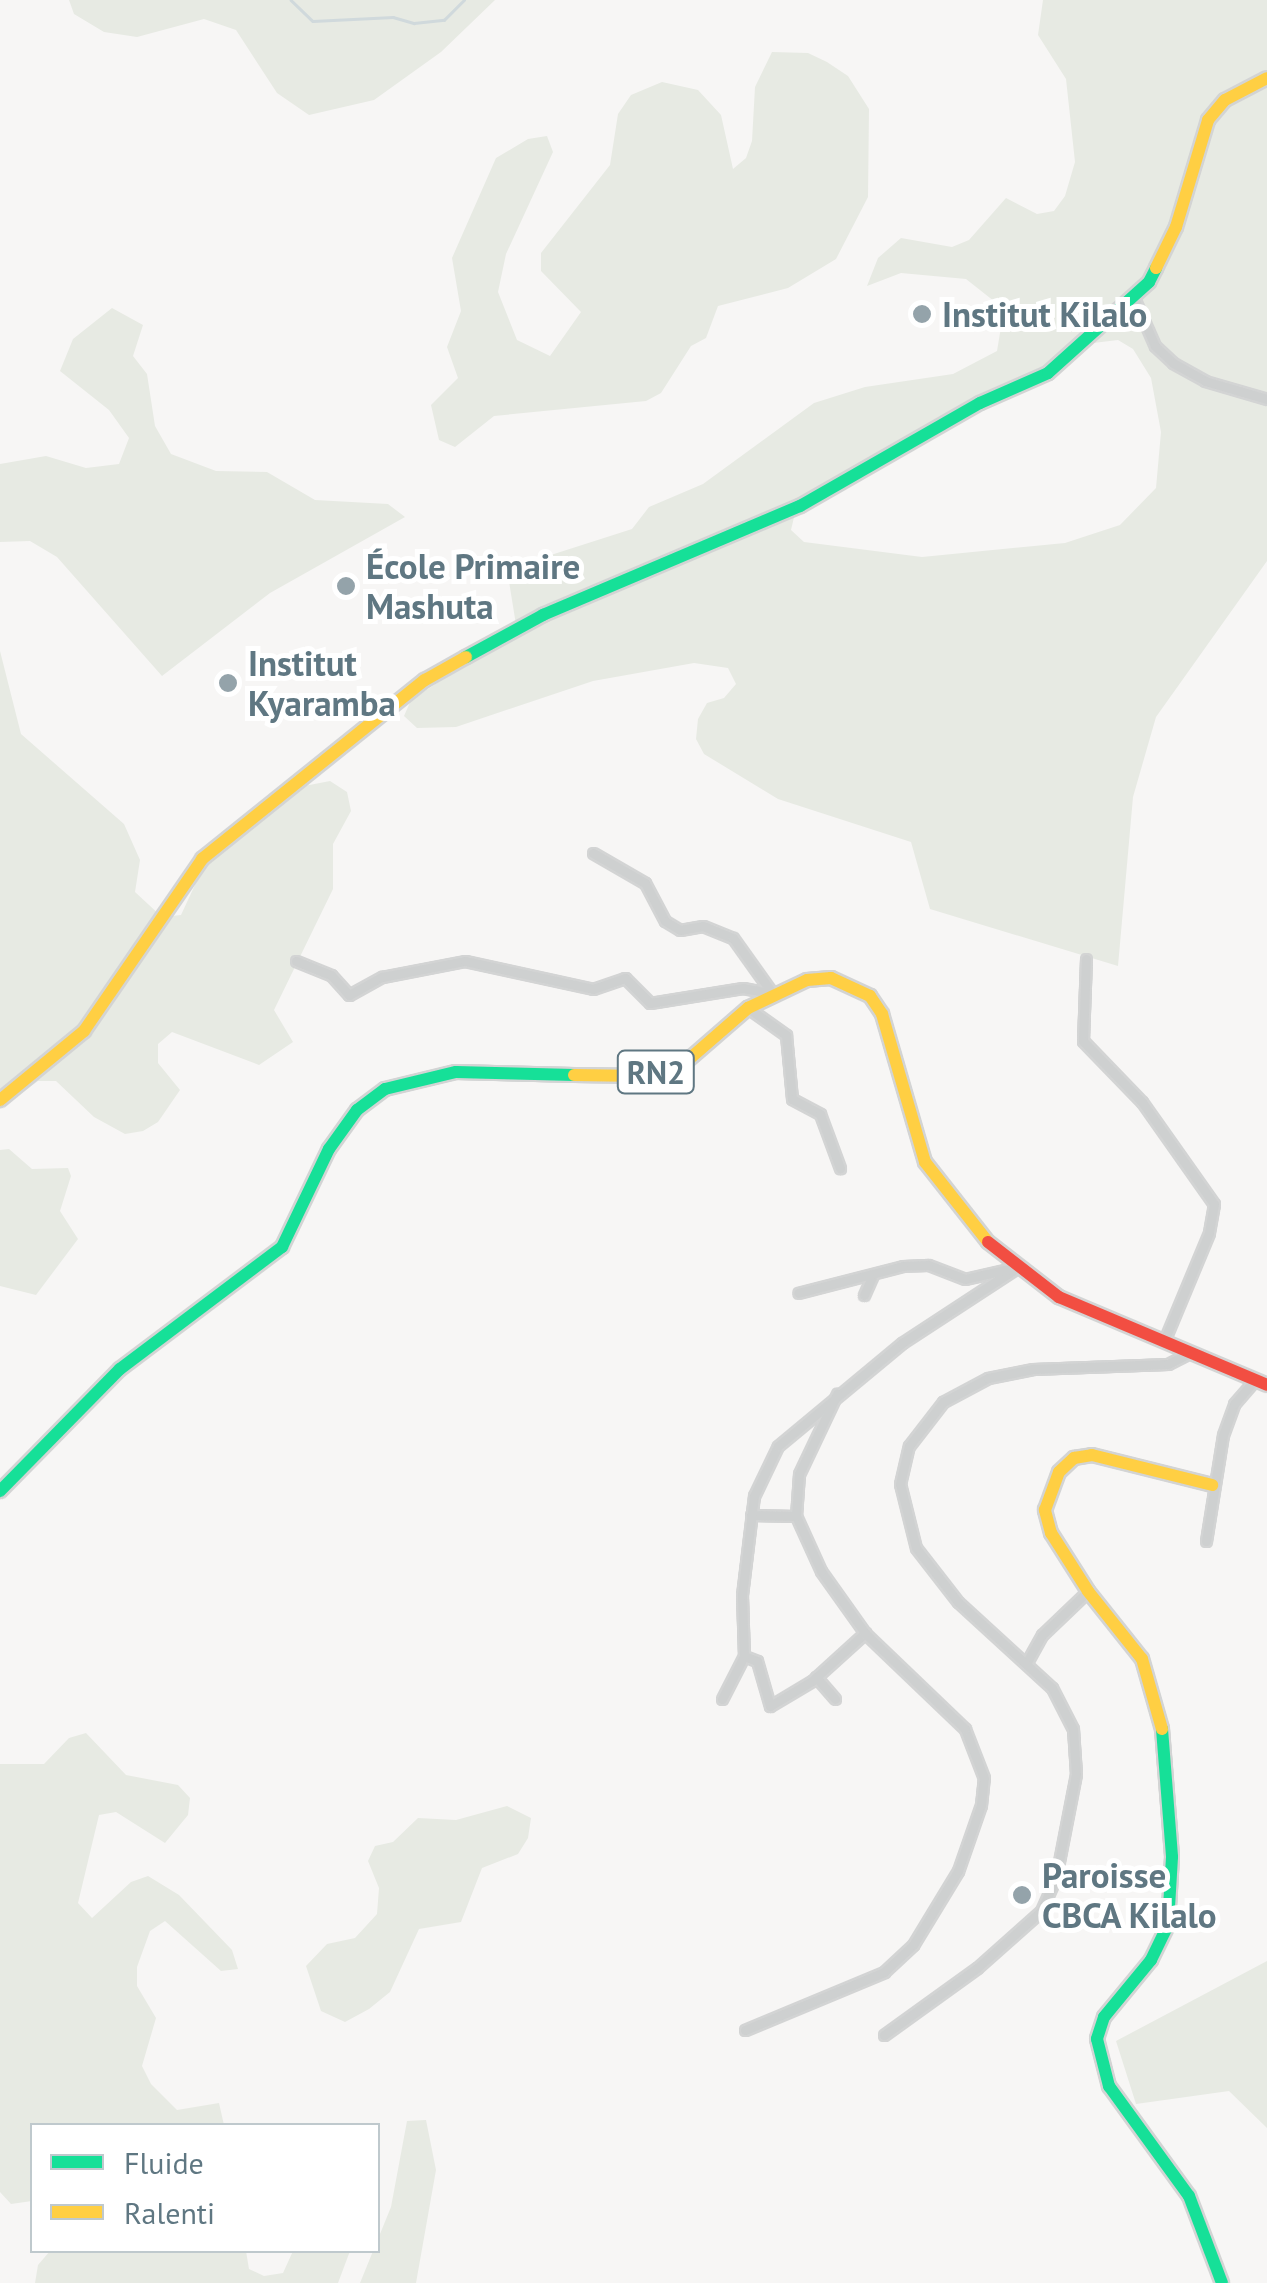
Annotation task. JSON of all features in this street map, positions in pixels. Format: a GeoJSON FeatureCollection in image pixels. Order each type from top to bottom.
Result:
{"type":"FeatureCollection","features":[{"type":"Feature","properties":{"kind":"main road"},"geometry":{"type":"LineString","coordinates":[[0,1100],[84,1031],[202,859],[425,680],[543,615],[800,506],[980,403],[1048,373],[1134,298],[1176,227],[1208,120],[1225,100],[1267,78]]}},
{"type":"Feature","properties":{"kind":"main road","name":"RN2"},"geometry":{"type":"LineString","coordinates":[[0,1491],[120,1369],[282,1247],[329,1148],[357,1110],[385,1089],[420,1076],[456,1072],[643,1076],[687,1061],[748,1008],[773,994],[831,978],[870,996],[882,1014],[925,1162],[984,1239],[1059,1296],[1261,1383]]}},
{"type":"Feature","properties":{"kind":"main road"},"geometry":{"type":"LineString","coordinates":[[1212,1486],[1124,1460],[1074,1458],[1050,1488],[1045,1510],[1051,1533],[1088,1590],[1132,1644],[1154,1688],[1172,1856],[1161,1944],[1104,2017],[1097,2039],[1109,2086],[1189,2196],[1222,2283]]}},
{"type":"Feature","properties":{"kind":"street"},"geometry":{"type":"LineString","coordinates":[[1134,298],[1155,346],[1174,363],[1205,381],[1267,399]]}},
{"type":"Feature","properties":{"kind":"street"},"geometry":{"type":"LineString","coordinates":[[593,853],[645,882],[665,921],[680,930],[703,926],[734,938],[773,994]]}},
{"type":"Feature","properties":{"kind":"street"},"geometry":{"type":"LineString","coordinates":[[1086,959],[1083,1041],[1142,1102],[1214,1204],[1210,1233],[1163,1344]]}},
{"type":"Feature","properties":{"kind":"street"},"geometry":{"type":"LineString","coordinates":[[296,961],[331,975],[349,995],[382,977],[464,961],[593,989],[625,978],[650,1003],[743,988],[773,994]]}},
{"type":"Feature","properties":{"kind":"street"},"geometry":{"type":"LineString","coordinates":[[748,1008],[786,1035],[792,1099],[820,1114],[840,1168]]}},
{"type":"Feature","properties":{"kind":"street"},"geometry":{"type":"LineString","coordinates":[[798,1293],[872,1278],[903,1266],[928,1265],[965,1280],[1018,1266]]}},
{"type":"Feature","properties":{"kind":"street"},"geometry":{"type":"LineString","coordinates":[[722,1699],[744,1656],[742,1595],[751,1516],[763,1470],[778,1446],[837,1394],[1018,1266]]}},
{"type":"Feature","properties":{"kind":"street"},"geometry":{"type":"LineString","coordinates":[[864,1294],[872,1278]]}},
{"type":"Feature","properties":{"kind":"street"},"geometry":{"type":"LineString","coordinates":[[884,2035],[977,1968],[1050,1896],[1074,1795],[1076,1750],[1064,1706],[1027,1662],[958,1602],[916,1548],[900,1484],[909,1446],[943,1402],[988,1378],[1033,1369],[1168,1364],[1188,1354]]}},
{"type":"Feature","properties":{"kind":"street"},"geometry":{"type":"LineString","coordinates":[[1206,1541],[1212,1486],[1234,1404],[1261,1383]]}},
{"type":"Feature","properties":{"kind":"street"},"geometry":{"type":"LineString","coordinates":[[745,2030],[884,1972],[913,1946],[971,1839],[984,1778],[978,1752],[965,1729],[865,1633],[821,1571],[796,1516],[799,1474],[837,1394]]}},
{"type":"Feature","properties":{"kind":"street"},"geometry":{"type":"LineString","coordinates":[[751,1516],[796,1516]]}},
{"type":"Feature","properties":{"kind":"street"},"geometry":{"type":"LineString","coordinates":[[1027,1662],[1042,1635],[1088,1590]]}},
{"type":"Feature","properties":{"kind":"street"},"geometry":{"type":"LineString","coordinates":[[744,1656],[757,1661],[770,1706],[816,1677],[865,1633]]}},
{"type":"Feature","properties":{"kind":"street"},"geometry":{"type":"LineString","coordinates":[[816,1677],[835,1699]]}},
{"type":"Feature","properties":{"kind":"shaded area"},"geometry":{"type":"Polygon","coordinates":[[[69,0],[495,0],[441,52],[374,100],[309,115],[277,93],[236,30],[204,19],[137,37],[104,32],[74,14],[69,0]]]}},
{"type":"Feature","properties":{"kind":"shaded area"},"geometry":{"type":"Polygon","coordinates":[[[1043,0],[1267,0],[1267,561],[1156,717],[1133,797],[1118,966],[930,909],[911,842],[778,799],[704,754],[696,739],[698,719],[707,703],[724,698],[736,684],[728,668],[694,663],[593,681],[456,727],[417,728],[404,716],[411,700],[517,631],[507,569],[632,529],[649,507],[703,484],[814,403],[865,387],[953,374],[997,351],[1004,309],[966,279],[901,273],[867,286],[878,258],[901,238],[952,247],[969,240],[1006,198],[1037,214],[1054,211],[1065,196],[1075,162],[1066,79],[1038,35],[1043,0]],[[1118,340],[1085,344],[1007,399],[866,460],[795,513],[791,530],[804,542],[922,557],[1065,543],[1120,525],[1156,488],[1161,432],[1151,378],[1133,349],[1118,340]]]}},
{"type":"Feature","properties":{"kind":"shaded area"},"geometry":{"type":"Polygon","coordinates":[[[772,52],[808,53],[827,62],[848,76],[869,109],[868,197],[836,259],[788,288],[718,306],[706,338],[691,346],[661,393],[646,401],[494,416],[455,447],[439,440],[431,405],[458,378],[447,347],[461,311],[452,258],[496,158],[528,139],[547,136],[553,152],[506,254],[498,292],[517,340],[550,356],[581,312],[541,271],[541,253],[610,165],[618,114],[631,95],[662,82],[698,90],[721,115],[733,169],[746,158],[752,141],[755,87],[772,52]]]}},
{"type":"Feature","properties":{"kind":"shaded area"},"geometry":{"type":"Polygon","coordinates":[[[112,308],[143,325],[133,356],[147,374],[155,426],[171,454],[216,471],[267,472],[315,500],[388,504],[405,517],[270,593],[162,676],[57,557],[30,541],[0,542],[0,464],[46,456],[86,468],[119,464],[129,438],[109,410],[60,371],[73,339],[112,308]]]}},
{"type":"Feature","properties":{"kind":"shaded area"},"geometry":{"type":"Polygon","coordinates":[[[0,651],[21,734],[124,824],[140,860],[135,892],[162,917],[181,915],[207,859],[294,788],[330,781],[347,792],[351,811],[333,844],[333,889],[274,1010],[293,1042],[259,1065],[172,1032],[158,1044],[158,1063],[180,1090],[158,1122],[143,1131],[125,1134],[94,1117],[56,1081],[38,1081],[0,1109],[0,651]]]}},
{"type":"Feature","properties":{"kind":"shaded area"},"geometry":{"type":"Polygon","coordinates":[[[9,1149],[32,1169],[68,1168],[71,1176],[60,1211],[78,1239],[36,1295],[0,1286],[0,1150],[9,1149]]]}},
{"type":"Feature","properties":{"kind":"shaded area"},"geometry":{"type":"Polygon","coordinates":[[[86,1733],[126,1775],[178,1785],[190,1798],[188,1815],[165,1843],[116,1812],[99,1815],[78,1903],[92,1918],[131,1882],[148,1876],[179,1895],[232,1950],[238,1969],[221,1971],[165,1921],[150,1931],[137,1967],[137,1986],[156,2018],[142,2066],[151,2084],[177,2110],[219,2103],[224,2123],[30,2123],[30,2201],[11,2204],[0,2192],[0,1764],[44,1764],[69,1738],[86,1733]]]}},
{"type":"Feature","properties":{"kind":"shaded area"},"geometry":{"type":"Polygon","coordinates":[[[507,1806],[531,1818],[528,1838],[518,1854],[482,1868],[461,1922],[419,1929],[390,1992],[369,2009],[345,2022],[321,2011],[306,1966],[327,1944],[355,1938],[377,1914],[379,1888],[368,1861],[375,1846],[393,1842],[418,1818],[456,1820],[507,1806]]]}},
{"type":"Feature","properties":{"kind":"shaded area"},"geometry":{"type":"Polygon","coordinates":[[[1267,1961],[1267,2128],[1229,2091],[1136,2104],[1116,2041],[1267,1961]]]}},
{"type":"Feature","properties":{"kind":"shaded area"},"geometry":{"type":"Polygon","coordinates":[[[426,2120],[436,2170],[416,2283],[360,2283],[372,2253],[380,2253],[380,2234],[391,2207],[407,2121],[426,2120]]]}},
{"type":"Feature","properties":{"kind":"shaded area"},"geometry":{"type":"Polygon","coordinates":[[[48,2253],[246,2253],[249,2269],[264,2276],[283,2273],[292,2253],[349,2253],[338,2283],[35,2283],[38,2265],[48,2253]]]}},
{"type":"Feature","properties":{"kind":"waterway"},"geometry":{"type":"LineString","coordinates":[[291,0],[313,21],[393,17],[414,23],[444,20],[464,0]]}},
{"type":"Feature","properties":{"kind":"traffic: fast"},"geometry":{"type":"LineString","coordinates":[[466,657],[543,615],[800,506],[980,403],[1048,373],[1149,282],[1156,268]]}},
{"type":"Feature","properties":{"kind":"traffic: fast"},"geometry":{"type":"LineString","coordinates":[[0,1491],[120,1369],[282,1247],[329,1149],[357,1110],[385,1089],[456,1072],[574,1075]]}},
{"type":"Feature","properties":{"kind":"traffic: fast"},"geometry":{"type":"LineString","coordinates":[[1162,1729],[1172,1857],[1168,1925],[1151,1960],[1104,2017],[1097,2039],[1109,2086],[1189,2196],[1222,2283]]}},
{"type":"Feature","properties":{"kind":"traffic: slow"},"geometry":{"type":"LineString","coordinates":[[1156,268],[1176,227],[1208,120],[1225,100],[1267,78]]}},
{"type":"Feature","properties":{"kind":"traffic: slow"},"geometry":{"type":"LineString","coordinates":[[0,1100],[84,1031],[202,859],[425,680],[466,657]]}},
{"type":"Feature","properties":{"kind":"traffic: slow"},"geometry":{"type":"LineString","coordinates":[[574,1075],[643,1076],[687,1061],[748,1008],[807,980],[831,978],[870,996],[882,1014],[925,1162],[988,1242]]}},
{"type":"Feature","properties":{"kind":"traffic: slow"},"geometry":{"type":"LineString","coordinates":[[1162,1729],[1142,1659],[1088,1591],[1051,1533],[1045,1510],[1059,1472],[1074,1458],[1092,1455],[1212,1485]]}},
{"type":"Feature","properties":{"kind":"traffic: jam"},"geometry":{"type":"LineString","coordinates":[[988,1242],[1059,1297],[1267,1385]]}},
{"type":"Feature","properties":{"kind":"place","name":"Institut Kilalo"},"geometry":{"type":"Point","coordinates":[922,314]}},
{"type":"Feature","properties":{"kind":"place","name":"École Primaire Mashuta"},"geometry":{"type":"Point","coordinates":[346,586]}},
{"type":"Feature","properties":{"kind":"place","name":"Institut Kyaramba"},"geometry":{"type":"Point","coordinates":[228,683]}},
{"type":"Feature","properties":{"kind":"place","name":"Paroisse CBCA Kilalo"},"geometry":{"type":"Point","coordinates":[1022,1895]}}]}
